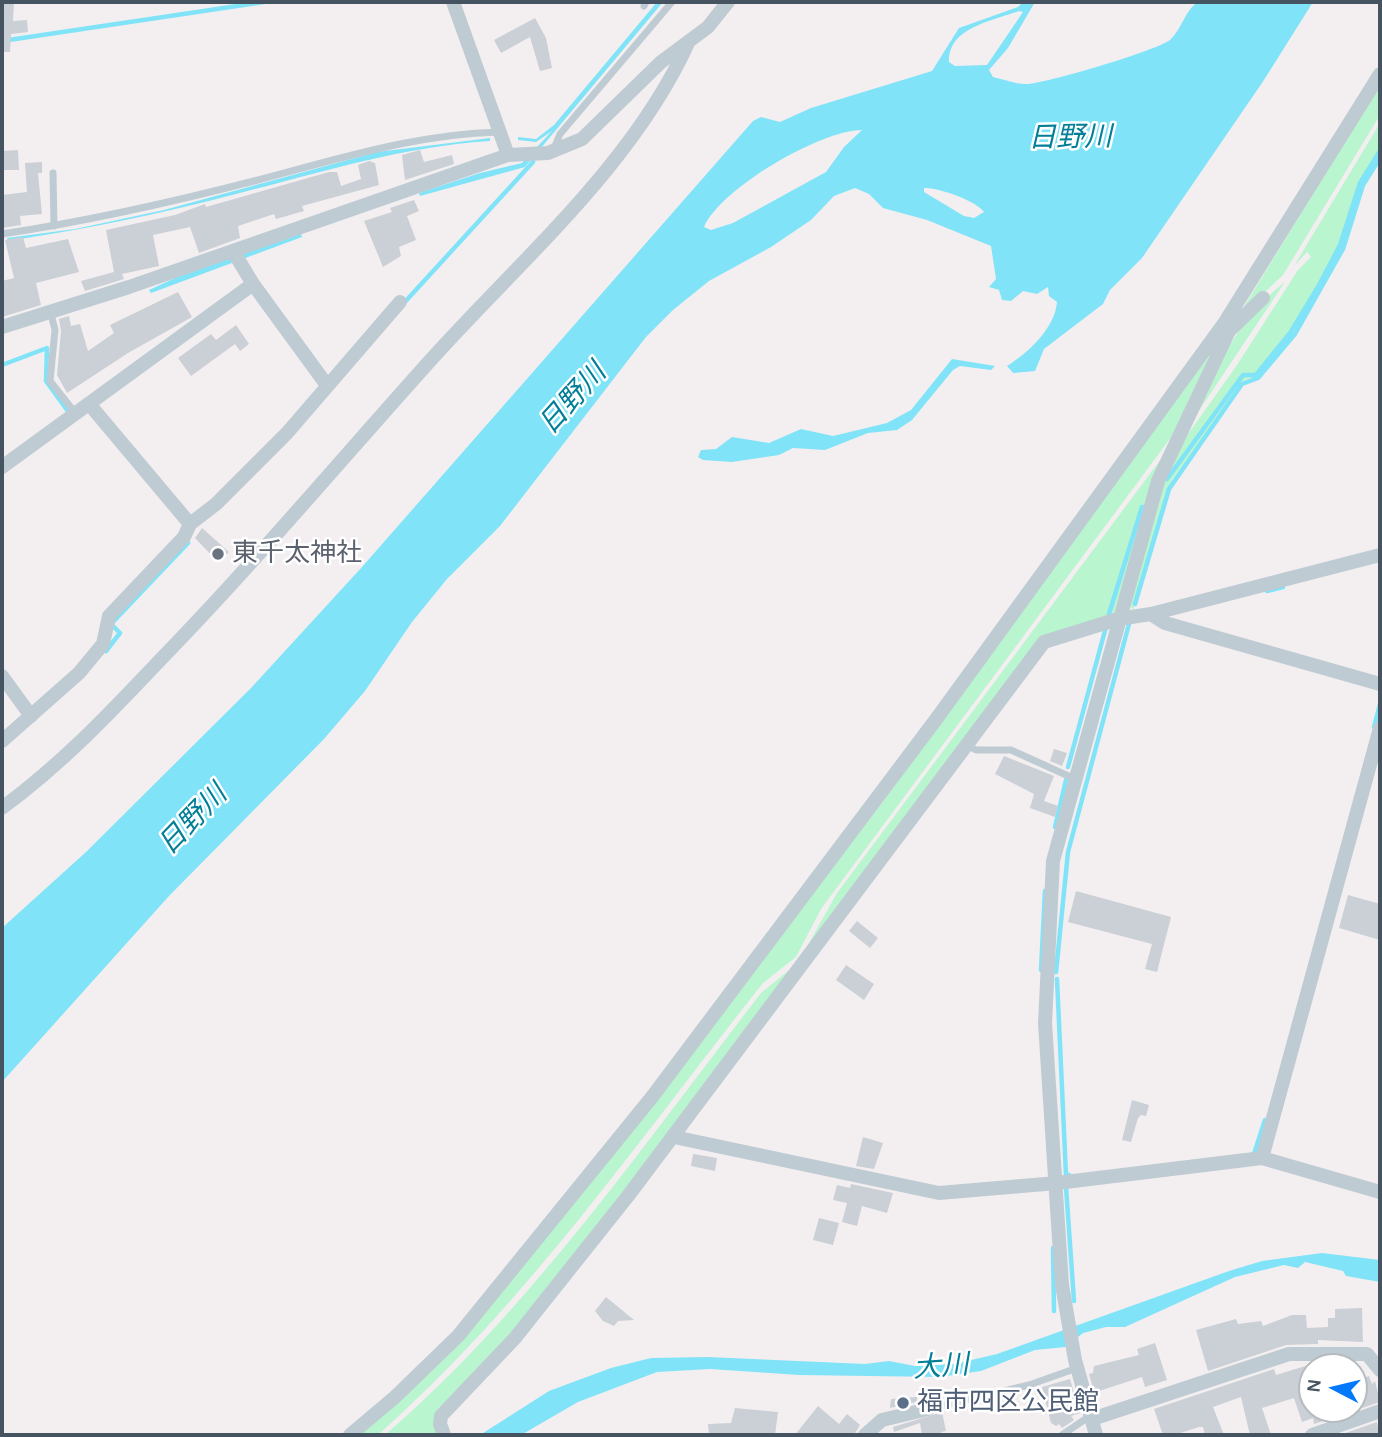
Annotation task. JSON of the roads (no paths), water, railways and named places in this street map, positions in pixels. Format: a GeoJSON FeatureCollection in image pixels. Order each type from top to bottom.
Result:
{"type":"FeatureCollection","features":[{"type":"Feature","properties":{"kind":"street"},"geometry":{"type":"LineString","coordinates":[[453,2],[508,155]]}},
{"type":"Feature","properties":{"kind":"street"},"geometry":{"type":"LineString","coordinates":[[2,327],[52,321],[508,155],[540,153],[582,139],[661,62],[708,27],[728,2]]}},
{"type":"Feature","properties":{"kind":"street"},"geometry":{"type":"LineString","coordinates":[[2,808],[81,745],[339,467],[460,327],[598,177],[645,118],[676,71],[690,41]]}},
{"type":"Feature","properties":{"kind":"street"},"geometry":{"type":"LineString","coordinates":[[350,1435],[395,1397],[458,1335],[652,1097],[1227,327],[1380,74]]}},
{"type":"Feature","properties":{"kind":"street"},"geometry":{"type":"LineString","coordinates":[[236,256],[253,284],[326,384]]}},
{"type":"Feature","properties":{"kind":"street"},"geometry":{"type":"LineString","coordinates":[[2,467],[253,284]]}},
{"type":"Feature","properties":{"kind":"street"},"geometry":{"type":"LineString","coordinates":[[1096,1435],[1065,1313],[1046,999],[1053,861],[1158,481],[1227,327],[1263,298]]}},
{"type":"Feature","properties":{"kind":"street"},"geometry":{"type":"LineString","coordinates":[[2,741],[79,673],[103,644],[109,617],[184,537],[190,524],[216,504],[261,460],[400,302]]}},
{"type":"Feature","properties":{"kind":"street"},"geometry":{"type":"LineString","coordinates":[[90,405],[190,524]]}},
{"type":"Feature","properties":{"kind":"street"},"geometry":{"type":"LineString","coordinates":[[444,1435],[440,1424],[441,1416],[515,1338],[674,1137],[969,746],[1044,642],[1118,619],[1151,614],[1380,555]]}},
{"type":"Feature","properties":{"kind":"street"},"geometry":{"type":"LineString","coordinates":[[1151,614],[1165,622],[1380,684]]}},
{"type":"Feature","properties":{"kind":"street"},"geometry":{"type":"LineString","coordinates":[[2,677],[31,716]]}},
{"type":"Feature","properties":{"kind":"street"},"geometry":{"type":"LineString","coordinates":[[1262,1158],[1380,728]]}},
{"type":"Feature","properties":{"kind":"street"},"geometry":{"type":"LineString","coordinates":[[674,1137],[939,1193],[1057,1184],[1262,1158],[1380,1192]]}},
{"type":"Feature","properties":{"kind":"street"},"geometry":{"type":"LineString","coordinates":[[1092,1418],[1289,1354],[1367,1354],[1380,1370]]}},
{"type":"Feature","properties":{"kind":"street"},"geometry":{"type":"LineString","coordinates":[[865,1435],[882,1420],[928,1409]]}},
{"type":"Feature","properties":{"kind":"street"},"geometry":{"type":"LineString","coordinates":[[1312,1435],[1380,1411]]}},
{"type":"Feature","properties":{"kind":"lane"},"geometry":{"type":"LineString","coordinates":[[540,153],[560,134],[672,2]]}},
{"type":"Feature","properties":{"kind":"lane"},"geometry":{"type":"LineString","coordinates":[[2,234],[132,212],[374,149],[432,137],[500,132]]}},
{"type":"Feature","properties":{"kind":"lane"},"geometry":{"type":"LineString","coordinates":[[53,173],[54,226]]}},
{"type":"Feature","properties":{"kind":"lane"},"geometry":{"type":"LineString","coordinates":[[52,321],[50,381],[76,414]]}},
{"type":"Feature","properties":{"kind":"lane"},"geometry":{"type":"LineString","coordinates":[[969,746],[976,750],[1011,750],[1075,779]]}},
{"type":"Feature","properties":{"kind":"lane"},"geometry":{"type":"LineString","coordinates":[[928,1409],[1050,1379],[1076,1364]]}},
{"type":"Feature","properties":{"kind":"lane"},"geometry":{"type":"LineString","coordinates":[[1062,1435],[1092,1418]]}},
{"type":"Feature","properties":{"kind":"water"},"geometry":{"type":"Polygon","coordinates":[[[657,2],[663,2],[525,167],[420,196],[419,193],[480,173],[522,163],[552,131],[536,142],[518,140],[518,137],[536,139],[554,125],[657,2]]]}},
{"type":"Feature","properties":{"kind":"water","name":"日野川"},"geometry":{"type":"Polygon","coordinates":[[[1023,2],[1035,2],[1008,48],[989,70],[993,77],[1025,84],[1075,73],[1161,45],[1174,36],[1198,2],[1313,2],[1264,80],[1142,258],[1110,290],[1103,304],[1044,349],[1035,371],[1013,373],[1007,366],[1032,347],[1051,321],[1057,302],[1049,296],[1048,287],[1037,294],[1023,291],[1011,301],[1002,300],[999,290],[989,287],[996,279],[991,246],[927,220],[883,208],[869,194],[855,188],[834,196],[811,220],[771,247],[709,281],[673,310],[646,337],[500,526],[447,579],[412,622],[365,691],[324,739],[169,896],[2,1082],[2,928],[86,852],[251,688],[362,567],[753,121],[761,117],[780,122],[811,108],[932,71],[959,28],[1018,7],[1023,2]],[[1023,12],[984,23],[963,34],[951,50],[949,62],[955,66],[987,65],[1023,12]],[[862,130],[844,133],[798,150],[751,179],[730,195],[704,227],[711,230],[733,223],[826,172],[844,147],[862,130]],[[924,188],[924,192],[964,216],[974,218],[984,212],[973,203],[947,192],[924,188]]]}},
{"type":"Feature","properties":{"kind":"water"},"geometry":{"type":"Polygon","coordinates":[[[490,138],[490,141],[393,155],[123,220],[66,231],[8,241],[7,238],[75,229],[164,210],[377,152],[490,138]]]}},
{"type":"Feature","properties":{"kind":"water"},"geometry":{"type":"Polygon","coordinates":[[[301,233],[302,237],[151,293],[149,290],[175,278],[301,233]]]}},
{"type":"Feature","properties":{"kind":"water"},"geometry":{"type":"Polygon","coordinates":[[[952,359],[995,366],[991,370],[960,366],[953,370],[912,420],[897,430],[868,433],[825,450],[793,448],[779,455],[732,462],[703,460],[698,457],[701,450],[716,449],[732,437],[769,443],[801,429],[833,436],[887,423],[911,410],[952,359]]]}},
{"type":"Feature","properties":{"kind":"water","name":"大川"},"geometry":{"type":"Polygon","coordinates":[[[1322,1253],[1380,1260],[1380,1282],[1346,1276],[1343,1271],[1305,1262],[1298,1268],[1284,1265],[1235,1277],[1125,1327],[1106,1327],[1083,1333],[1066,1347],[1035,1350],[981,1371],[940,1377],[799,1375],[710,1369],[657,1372],[578,1402],[521,1435],[480,1435],[549,1391],[611,1368],[651,1358],[708,1357],[865,1364],[889,1361],[915,1366],[954,1364],[997,1354],[1262,1261],[1322,1253]]]}},
{"type":"Feature","properties":{"kind":"waterway"},"geometry":{"type":"LineString","coordinates":[[2,41],[264,2]]}},
{"type":"Feature","properties":{"kind":"waterway"},"geometry":{"type":"LineString","coordinates":[[1167,479],[1243,375],[1256,375],[1290,333],[1340,245],[1360,183],[1380,151]]}},
{"type":"Feature","properties":{"kind":"waterway"},"geometry":{"type":"LineString","coordinates":[[1135,604],[1169,489],[1242,384],[1258,378],[1295,334],[1343,249],[1363,185],[1380,158]]}},
{"type":"Feature","properties":{"kind":"waterway"},"geometry":{"type":"LineString","coordinates":[[403,304],[533,162]]}},
{"type":"Feature","properties":{"kind":"waterway"},"geometry":{"type":"LineString","coordinates":[[2,365],[47,348],[46,381],[67,410]]}},
{"type":"Feature","properties":{"kind":"waterway"},"geometry":{"type":"LineString","coordinates":[[1109,614],[1142,507]]}},
{"type":"Feature","properties":{"kind":"waterway"},"geometry":{"type":"LineString","coordinates":[[106,651],[120,633],[111,624],[188,543]]}},
{"type":"Feature","properties":{"kind":"waterway"},"geometry":{"type":"LineString","coordinates":[[1267,591],[1283,587]]}},
{"type":"Feature","properties":{"kind":"waterway"},"geometry":{"type":"LineString","coordinates":[[1056,972],[1068,852],[1129,624]]}},
{"type":"Feature","properties":{"kind":"waterway"},"geometry":{"type":"LineString","coordinates":[[1068,767],[1106,627]]}},
{"type":"Feature","properties":{"kind":"waterway"},"geometry":{"type":"LineString","coordinates":[[1374,727],[1380,704]]}},
{"type":"Feature","properties":{"kind":"waterway"},"geometry":{"type":"LineString","coordinates":[[1055,827],[1066,780]]}},
{"type":"Feature","properties":{"kind":"waterway"},"geometry":{"type":"LineString","coordinates":[[1041,970],[1045,891]]}},
{"type":"Feature","properties":{"kind":"waterway"},"geometry":{"type":"LineString","coordinates":[[1057,979],[1066,1175],[1069,1175]]}},
{"type":"Feature","properties":{"kind":"waterway"},"geometry":{"type":"LineString","coordinates":[[1254,1154],[1265,1120]]}},
{"type":"Feature","properties":{"kind":"waterway"},"geometry":{"type":"LineString","coordinates":[[1066,1187],[1074,1301]]}},
{"type":"Feature","properties":{"kind":"waterway"},"geometry":{"type":"LineString","coordinates":[[1053,1248],[1054,1311]]}},
{"type":"Feature","properties":{"kind":"place","name":"東千太神社"},"geometry":{"type":"Point","coordinates":[218,554]}},
{"type":"Feature","properties":{"kind":"place","name":"福市四区公民館"},"geometry":{"type":"Point","coordinates":[903,1403]}}]}
